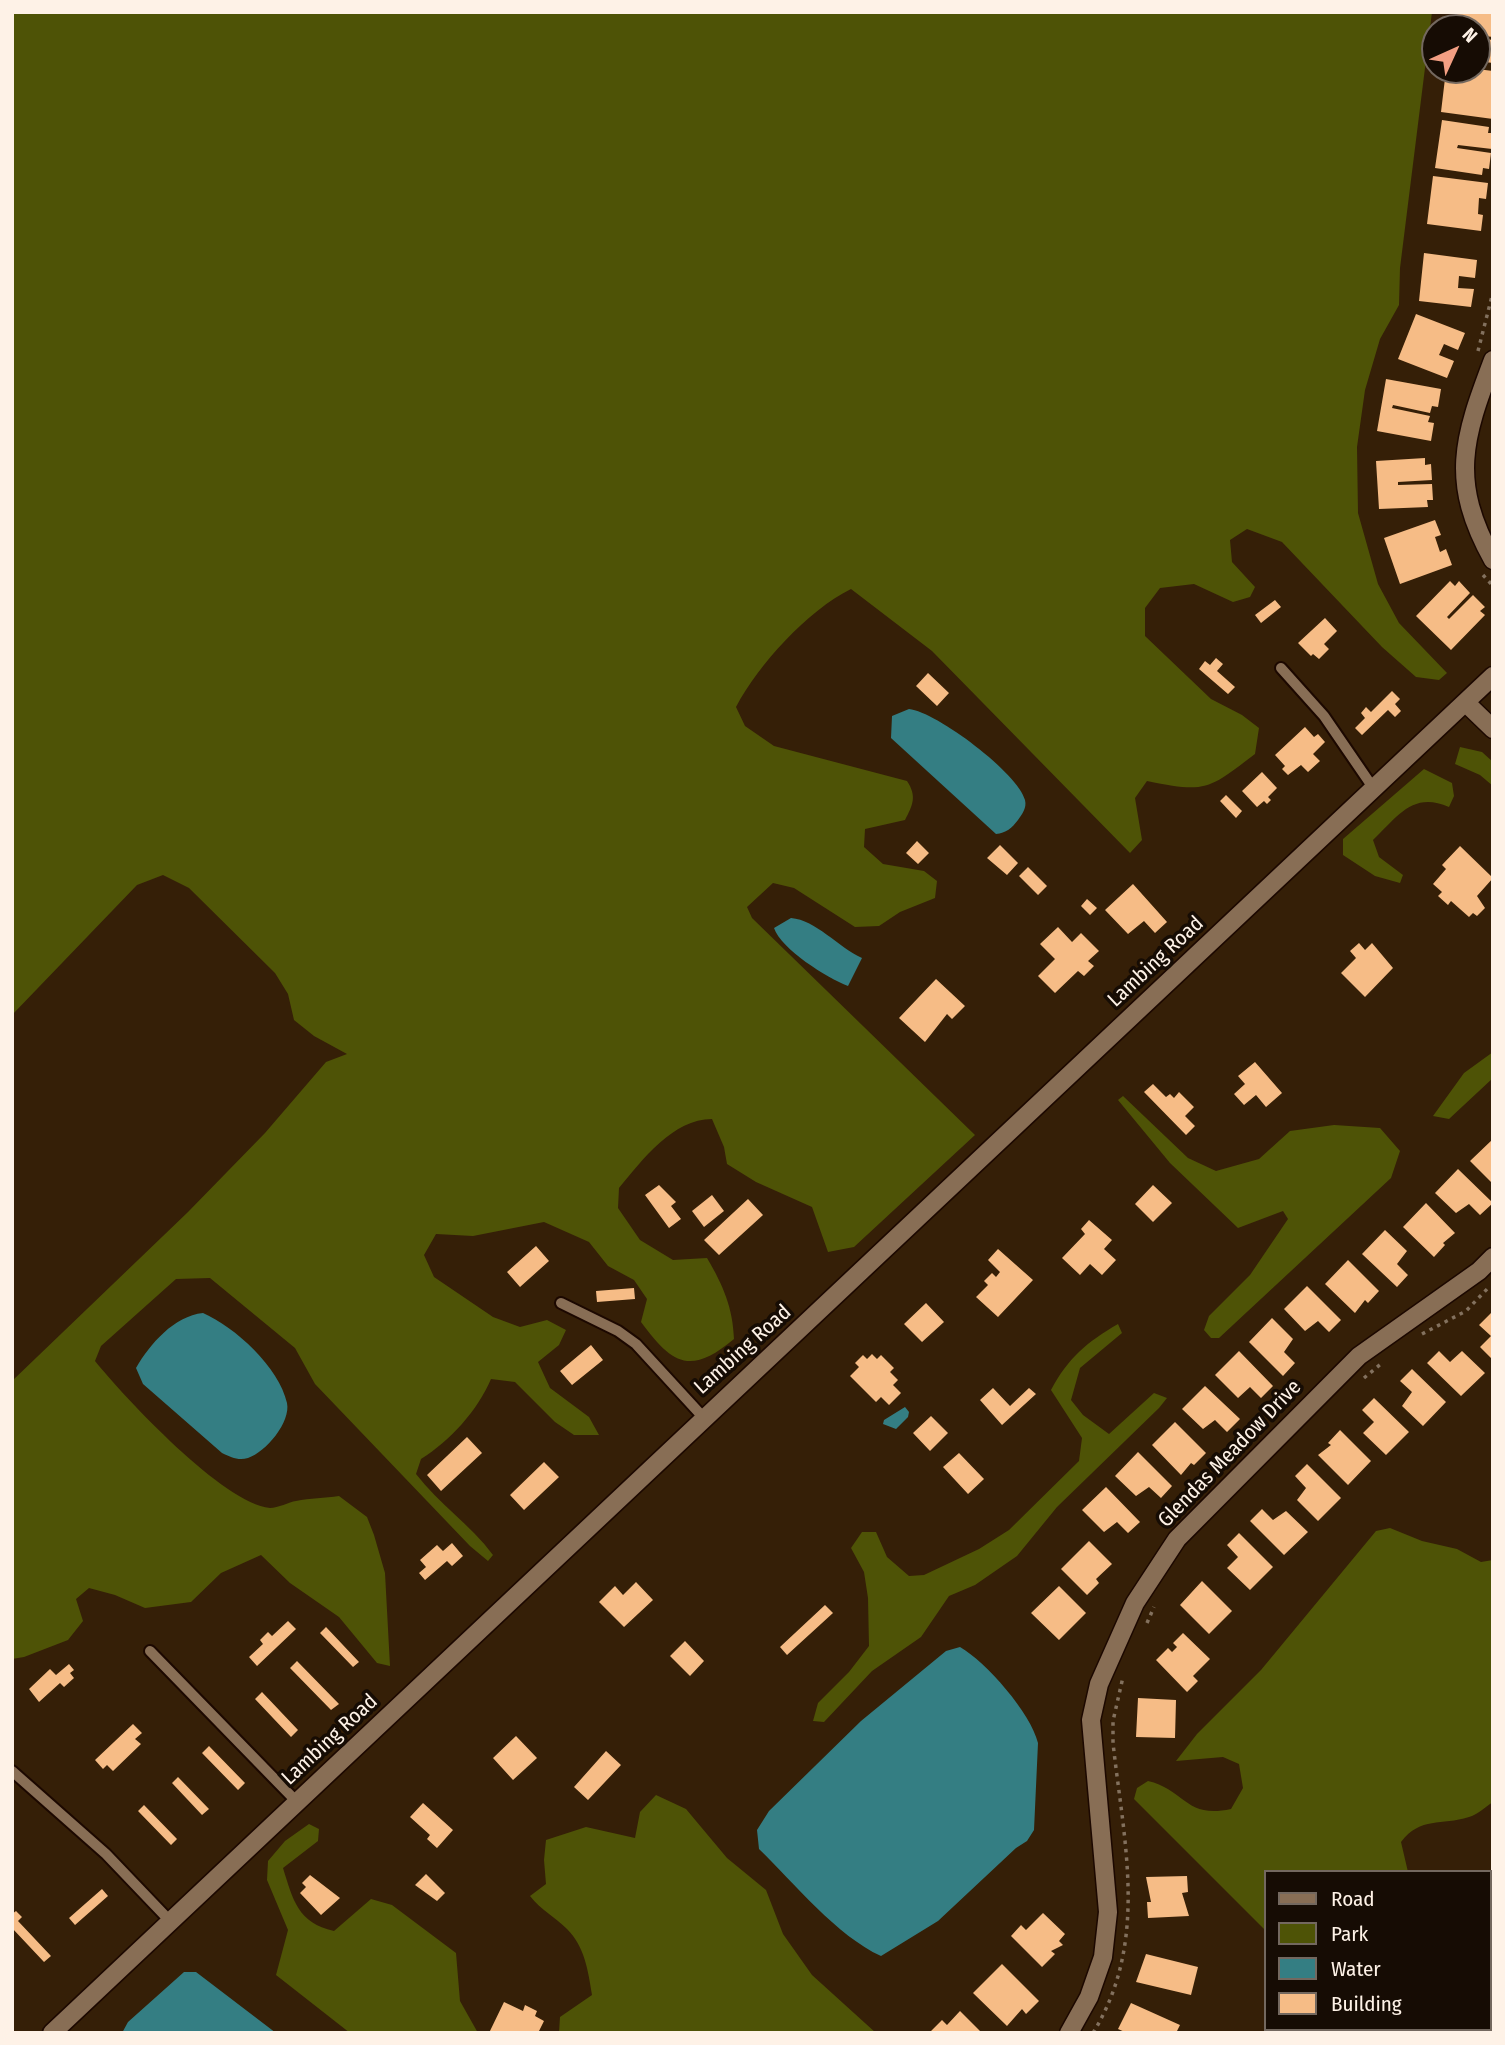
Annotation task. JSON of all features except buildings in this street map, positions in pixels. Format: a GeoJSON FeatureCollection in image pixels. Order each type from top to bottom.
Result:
{"type":"FeatureCollection","features":[{"type":"Feature","properties":{"kind":"street"},"geometry":{"type":"LineString","coordinates":[[1493,360],[1468,426],[1464,479],[1474,527],[1493,560]]}},
{"type":"Feature","properties":{"kind":"street","name":"Lambing Road"},"geometry":{"type":"LineString","coordinates":[[52,2033],[1493,676]]}},
{"type":"Feature","properties":{"kind":"street"},"geometry":{"type":"LineString","coordinates":[[1466,703],[1493,729]]}},
{"type":"Feature","properties":{"kind":"street","name":"Glendas Meadow Drive"},"geometry":{"type":"LineString","coordinates":[[1069,2033],[1089,1997],[1103,1956],[1108,1912],[1091,1720],[1099,1684],[1135,1603],[1177,1539],[1359,1356],[1479,1271],[1493,1257]]}},
{"type":"Feature","properties":{"kind":"lane"},"geometry":{"type":"LineString","coordinates":[[1281,668],[1324,716],[1374,789]]}},
{"type":"Feature","properties":{"kind":"lane"},"geometry":{"type":"LineString","coordinates":[[561,1303],[618,1331],[636,1344],[704,1417]]}},
{"type":"Feature","properties":{"kind":"lane"},"geometry":{"type":"LineString","coordinates":[[150,1651],[297,1802]]}},
{"type":"Feature","properties":{"kind":"lane"},"geometry":{"type":"LineString","coordinates":[[12,1771],[106,1854],[170,1921]]}},
{"type":"Feature","properties":{"kind":"path"},"geometry":{"type":"LineString","coordinates":[[1419,1336],[1466,1311],[1493,1283]]}},
{"type":"Feature","properties":{"kind":"path"},"geometry":{"type":"LineString","coordinates":[[1360,1381],[1387,1358]]}},
{"type":"Feature","properties":{"kind":"path"},"geometry":{"type":"LineString","coordinates":[[1146,1626],[1157,1602]]}},
{"type":"Feature","properties":{"kind":"path"},"geometry":{"type":"LineString","coordinates":[[1093,2033],[1118,1981],[1129,1931],[1129,1896],[1113,1743],[1113,1721],[1123,1675]]}},
{"type":"Feature","properties":{"kind":"green space"},"geometry":{"type":"Polygon","coordinates":[[[12,12],[1432,12],[1421,14],[1423,84],[1400,268],[1399,305],[1380,339],[1365,390],[1357,447],[1358,513],[1378,584],[1399,623],[1447,673],[1439,680],[1416,677],[1382,647],[1282,542],[1247,529],[1230,540],[1232,562],[1255,587],[1250,597],[1233,602],[1194,584],[1160,588],[1145,608],[1145,636],[1211,699],[1242,715],[1259,728],[1255,754],[1227,775],[1206,786],[1182,787],[1147,781],[1135,798],[1142,840],[1130,853],[932,651],[851,589],[801,625],[757,674],[736,707],[745,726],[774,746],[907,781],[913,800],[905,820],[865,829],[864,847],[883,864],[924,871],[937,881],[935,898],[900,912],[879,926],[855,927],[794,888],[773,883],[747,907],[752,918],[975,1135],[854,1247],[828,1252],[812,1207],[756,1182],[727,1164],[724,1147],[712,1119],[698,1121],[671,1133],[619,1188],[618,1208],[640,1240],[673,1260],[707,1258],[718,1278],[729,1307],[734,1339],[719,1351],[693,1361],[672,1356],[662,1348],[641,1322],[647,1299],[634,1280],[608,1266],[589,1242],[544,1222],[473,1236],[436,1234],[424,1255],[434,1277],[493,1317],[520,1327],[547,1320],[566,1330],[559,1345],[538,1362],[550,1388],[589,1417],[599,1435],[574,1435],[555,1422],[515,1382],[491,1379],[479,1402],[462,1424],[421,1459],[416,1474],[484,1544],[493,1555],[488,1561],[470,1546],[315,1384],[295,1348],[210,1278],[176,1279],[101,1346],[95,1361],[109,1378],[176,1447],[227,1489],[251,1502],[270,1508],[301,1500],[339,1496],[367,1517],[385,1573],[390,1666],[377,1663],[339,1617],[290,1583],[261,1555],[221,1573],[191,1602],[145,1608],[115,1595],[89,1588],[76,1599],[83,1621],[68,1640],[12,1659],[12,1381],[188,1212],[265,1133],[326,1062],[347,1054],[314,1036],[294,1020],[288,994],[275,973],[189,888],[163,875],[137,885],[12,1015],[12,12]]]}},
{"type":"Feature","properties":{"kind":"green space"},"geometry":{"type":"Polygon","coordinates":[[[1460,747],[1482,752],[1493,762],[1493,786],[1480,775],[1455,764],[1460,747]]]}},
{"type":"Feature","properties":{"kind":"green space"},"geometry":{"type":"Polygon","coordinates":[[[1424,769],[1452,783],[1454,796],[1449,807],[1425,802],[1416,804],[1407,808],[1373,840],[1379,857],[1403,875],[1400,883],[1375,876],[1343,855],[1343,839],[1424,769]]]}},
{"type":"Feature","properties":{"kind":"green space"},"geometry":{"type":"Polygon","coordinates":[[[1493,1052],[1493,1078],[1449,1119],[1433,1116],[1464,1073],[1493,1052]]]}},
{"type":"Feature","properties":{"kind":"green space"},"geometry":{"type":"Polygon","coordinates":[[[1123,1096],[1188,1158],[1216,1171],[1259,1159],[1290,1131],[1334,1125],[1380,1128],[1400,1151],[1391,1178],[1219,1338],[1211,1338],[1204,1330],[1209,1316],[1250,1275],[1288,1219],[1283,1211],[1238,1228],[1170,1163],[1118,1100],[1123,1096]]]}},
{"type":"Feature","properties":{"kind":"green space"},"geometry":{"type":"Polygon","coordinates":[[[1118,1324],[1122,1333],[1080,1368],[1071,1400],[1083,1415],[1109,1434],[1154,1393],[1167,1398],[1057,1507],[1017,1556],[975,1585],[949,1596],[921,1637],[872,1671],[824,1722],[813,1721],[818,1703],[849,1672],[869,1646],[868,1598],[864,1572],[851,1548],[862,1532],[876,1532],[887,1557],[909,1576],[924,1575],[979,1549],[1009,1530],[1079,1461],[1082,1438],[1051,1390],[1079,1352],[1118,1324]]]}},
{"type":"Feature","properties":{"kind":"green space"},"geometry":{"type":"Polygon","coordinates":[[[1390,1528],[1422,1541],[1457,1549],[1481,1562],[1493,1560],[1493,1802],[1472,1816],[1416,1828],[1401,1842],[1408,1870],[1264,1870],[1264,1929],[1134,1799],[1137,1788],[1148,1781],[1161,1785],[1195,1807],[1216,1811],[1231,1809],[1243,1788],[1239,1764],[1223,1757],[1176,1761],[1197,1734],[1261,1670],[1376,1531],[1390,1528]]]}},
{"type":"Feature","properties":{"kind":"green space"},"geometry":{"type":"Polygon","coordinates":[[[656,1795],[686,1809],[727,1858],[766,1890],[783,1934],[812,1975],[876,2033],[559,2033],[560,2017],[592,1995],[585,1960],[573,1936],[530,1896],[546,1884],[546,1840],[586,1827],[635,1838],[640,1812],[656,1795]]]}},
{"type":"Feature","properties":{"kind":"green space"},"geometry":{"type":"Polygon","coordinates":[[[309,1824],[319,1829],[318,1841],[283,1868],[294,1900],[305,1916],[312,1922],[334,1931],[371,1899],[392,1905],[456,1953],[460,2001],[478,2033],[350,2033],[276,1975],[288,1930],[267,1880],[268,1861],[285,1841],[309,1824]]]}},
{"type":"Feature","properties":{"kind":"water"},"geometry":{"type":"Polygon","coordinates":[[[909,709],[922,713],[956,732],[1008,775],[1025,800],[1025,808],[1011,828],[996,834],[891,738],[892,716],[909,709]]]}},
{"type":"Feature","properties":{"kind":"water"},"geometry":{"type":"Polygon","coordinates":[[[791,918],[818,929],[862,958],[848,986],[806,962],[778,936],[774,928],[791,918]]]}},
{"type":"Feature","properties":{"kind":"water"},"geometry":{"type":"Polygon","coordinates":[[[203,1313],[242,1338],[254,1350],[275,1376],[287,1403],[285,1419],[276,1435],[262,1450],[248,1458],[238,1459],[222,1453],[143,1384],[136,1368],[148,1350],[173,1325],[192,1315],[203,1313]]]}},
{"type":"Feature","properties":{"kind":"water"},"geometry":{"type":"Polygon","coordinates":[[[905,1407],[909,1412],[908,1417],[896,1429],[883,1424],[884,1420],[905,1407]]]}},
{"type":"Feature","properties":{"kind":"water"},"geometry":{"type":"Polygon","coordinates":[[[960,1647],[982,1664],[1006,1689],[1034,1731],[1038,1743],[1034,1830],[1027,1841],[1016,1848],[938,1921],[881,1956],[848,1936],[801,1893],[759,1849],[757,1830],[769,1811],[861,1721],[946,1651],[960,1647]]]}},
{"type":"Feature","properties":{"kind":"water"},"geometry":{"type":"Polygon","coordinates":[[[184,1972],[196,1972],[276,2033],[122,2033],[128,2022],[184,1972]]]}}]}
